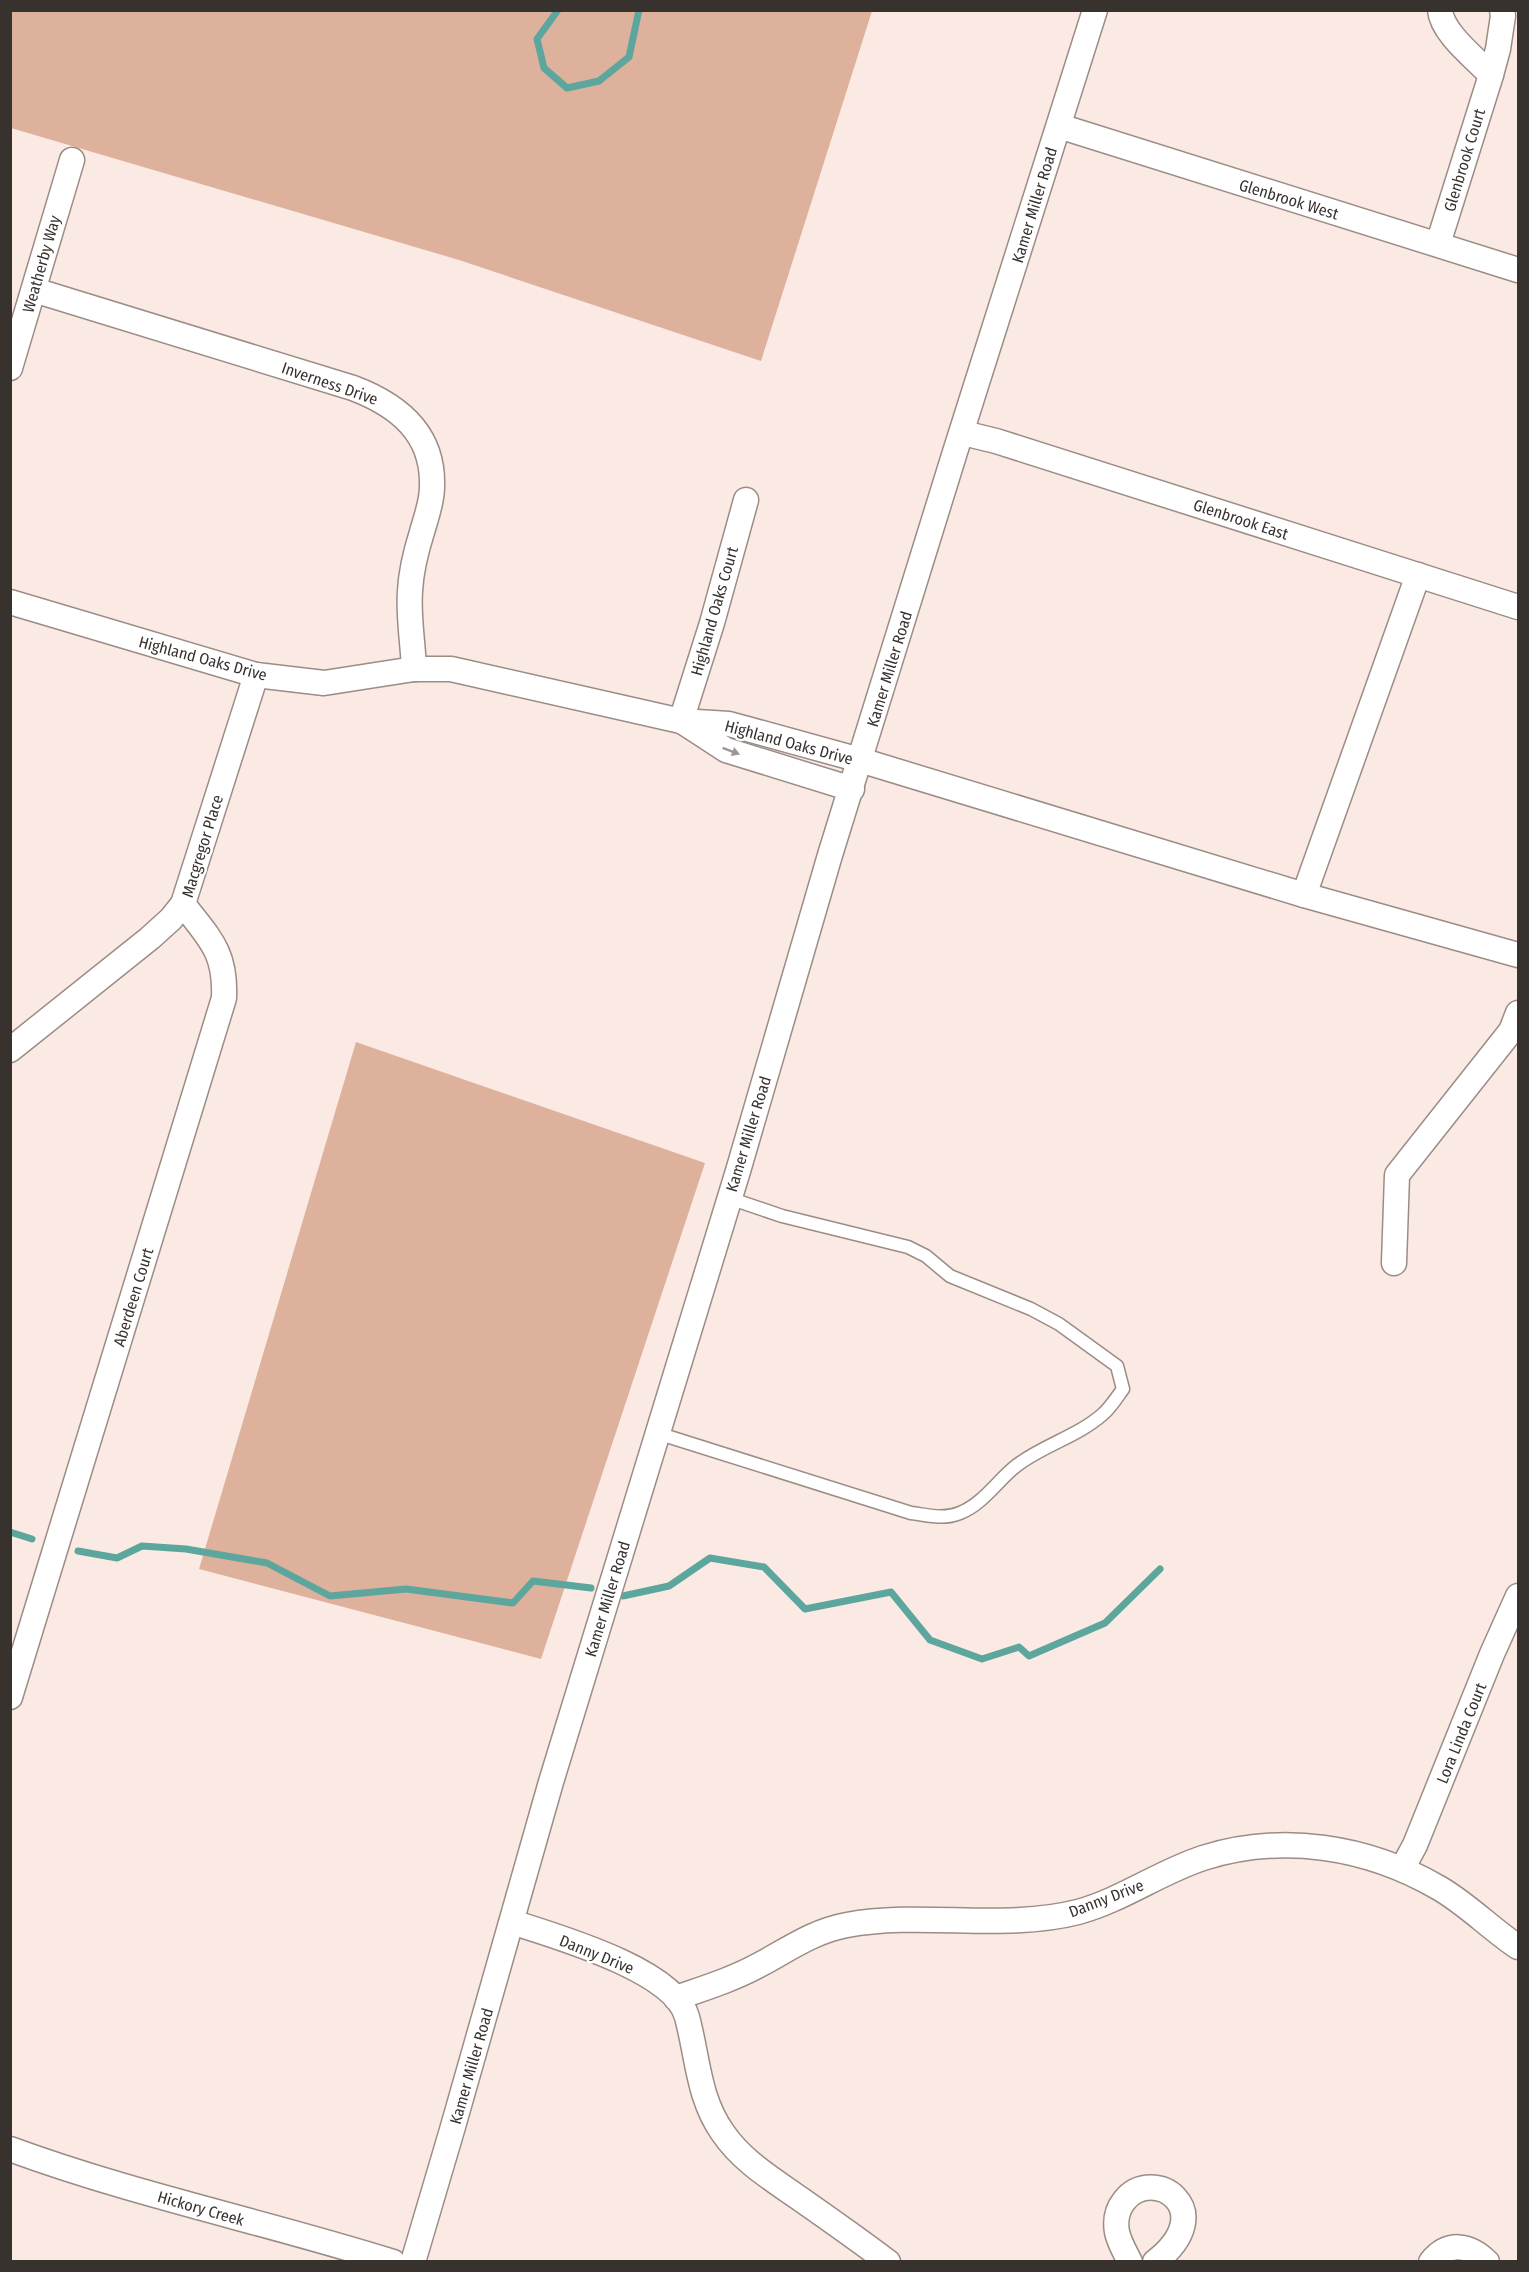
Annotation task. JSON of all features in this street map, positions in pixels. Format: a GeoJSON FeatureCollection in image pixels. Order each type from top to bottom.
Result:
{"type":"FeatureCollection","features":[{"type":"Feature","properties":{"kind":"street","name":"Kamer Miller Road"},"geometry":{"type":"LineString","coordinates":[[413,2262],[551,1782],[852,789],[1095,10]]}},
{"type":"Feature","properties":{"kind":"street"},"geometry":{"type":"LineString","coordinates":[[1440,10],[1441,19],[1447,30],[1491,75]]}},
{"type":"Feature","properties":{"kind":"street","name":"Glenbrook Court"},"geometry":{"type":"LineString","coordinates":[[1438,244],[1491,75],[1498,49],[1502,10]]}},
{"type":"Feature","properties":{"kind":"street","name":"Glenbrook West"},"geometry":{"type":"LineString","coordinates":[[1059,126],[1518,270]]}},
{"type":"Feature","properties":{"kind":"street","name":"Weatherby Way"},"geometry":{"type":"LineString","coordinates":[[10,368],[72,160]]}},
{"type":"Feature","properties":{"kind":"street","name":"Inverness Drive"},"geometry":{"type":"LineString","coordinates":[[34,290],[352,388],[389,404],[404,416],[416,430],[425,447],[432,488],[416,550],[410,592],[414,669]]}},
{"type":"Feature","properties":{"kind":"street","name":"Glenbrook East"},"geometry":{"type":"LineString","coordinates":[[963,433],[996,441],[1214,509],[1518,607]]}},
{"type":"Feature","properties":{"kind":"street","name":"Highland Oaks Court"},"geometry":{"type":"LineString","coordinates":[[681,721],[712,623],[746,500]]}},
{"type":"Feature","properties":{"kind":"street"},"geometry":{"type":"LineString","coordinates":[[1304,896],[1418,575]]}},
{"type":"Feature","properties":{"kind":"street","name":"Highland Oaks Drive"},"geometry":{"type":"LineString","coordinates":[[10,602],[256,675],[324,682],[414,669],[451,669],[681,721],[729,724],[861,760],[1304,896],[1518,955]]}},
{"type":"Feature","properties":{"kind":"street","name":"Macgregor Place"},"geometry":{"type":"LineString","coordinates":[[10,1050],[150,938],[171,919],[183,904],[256,675]]}},
{"type":"Feature","properties":{"kind":"street","name":"Highland Oaks Drive"},"geometry":{"type":"LineString","coordinates":[[681,721],[726,750],[852,789]]}},
{"type":"Feature","properties":{"kind":"street","name":"Aberdeen Court"},"geometry":{"type":"LineString","coordinates":[[10,1697],[224,998],[224,976],[220,956],[210,938],[183,904]]}},
{"type":"Feature","properties":{"kind":"street"},"geometry":{"type":"LineString","coordinates":[[1394,1263],[1397,1175],[1511,1031],[1518,1013]]}},
{"type":"Feature","properties":{"kind":"street","name":"Lora Linda Court"},"geometry":{"type":"LineString","coordinates":[[1402,1869],[1415,1845],[1492,1654],[1518,1596]]}},
{"type":"Feature","properties":{"kind":"street","name":"Danny Drive"},"geometry":{"type":"LineString","coordinates":[[676,1998],[760,1965],[798,1942],[846,1926],[874,1922],[1023,1919],[1078,1912],[1127,1893],[1201,1858],[1256,1847],[1313,1846],[1342,1850],[1402,1869],[1440,1888],[1518,1947]]}},
{"type":"Feature","properties":{"kind":"street","name":"Danny Drive"},"geometry":{"type":"LineString","coordinates":[[512,1922],[622,1963],[652,1978],[676,1998],[687,2014],[704,2099],[724,2135],[737,2151],[770,2178],[888,2262]]}},
{"type":"Feature","properties":{"kind":"street","name":"Hickory Creek"},"geometry":{"type":"LineString","coordinates":[[10,2149],[172,2200],[335,2243],[393,2262]]}},
{"type":"Feature","properties":{"kind":"street"},"geometry":{"type":"LineString","coordinates":[[1130,2262],[1117,2233],[1116,2219],[1119,2206],[1127,2196],[1138,2190],[1149,2188],[1161,2189],[1172,2194],[1185,2215],[1179,2237],[1155,2262]]}},
{"type":"Feature","properties":{"kind":"street"},"geometry":{"type":"LineString","coordinates":[[1431,2262],[1441,2251],[1466,2248],[1478,2253],[1487,2262]]}},
{"type":"Feature","properties":{"kind":"lane"},"geometry":{"type":"LineString","coordinates":[[657,1433],[911,1513],[945,1518],[962,1512],[984,1496],[1016,1466],[1035,1453],[1068,1438],[1103,1414],[1123,1389],[1117,1366],[1059,1324],[1031,1309],[974,1288],[950,1276],[926,1256],[908,1247],[782,1216],[729,1198]]}},
{"type":"Feature","properties":{"kind":"shaded area"},"geometry":{"type":"Polygon","coordinates":[[[10,11],[872,11],[761,361],[459,260],[11,128],[10,11]]]}},
{"type":"Feature","properties":{"kind":"shaded area"},"geometry":{"type":"Polygon","coordinates":[[[356,1042],[705,1163],[541,1659],[199,1569],[356,1042]]]}},
{"type":"Feature","properties":{"kind":"waterway"},"geometry":{"type":"LineString","coordinates":[[558,10],[537,39],[544,68],[567,88],[599,81],[629,57],[639,10]]}},
{"type":"Feature","properties":{"kind":"waterway"},"geometry":{"type":"LineString","coordinates":[[10,1532],[32,1539]]}},
{"type":"Feature","properties":{"kind":"waterway"},"geometry":{"type":"LineString","coordinates":[[78,1551],[117,1558],[142,1546],[186,1549],[267,1563],[330,1596],[406,1589],[513,1603],[533,1581],[591,1588]]}},
{"type":"Feature","properties":{"kind":"waterway"},"geometry":{"type":"LineString","coordinates":[[623,1596],[669,1586],[710,1558],[764,1567],[805,1609],[891,1592],[930,1640],[982,1659],[1019,1647],[1029,1656],[1105,1623],[1160,1569]]}}]}
